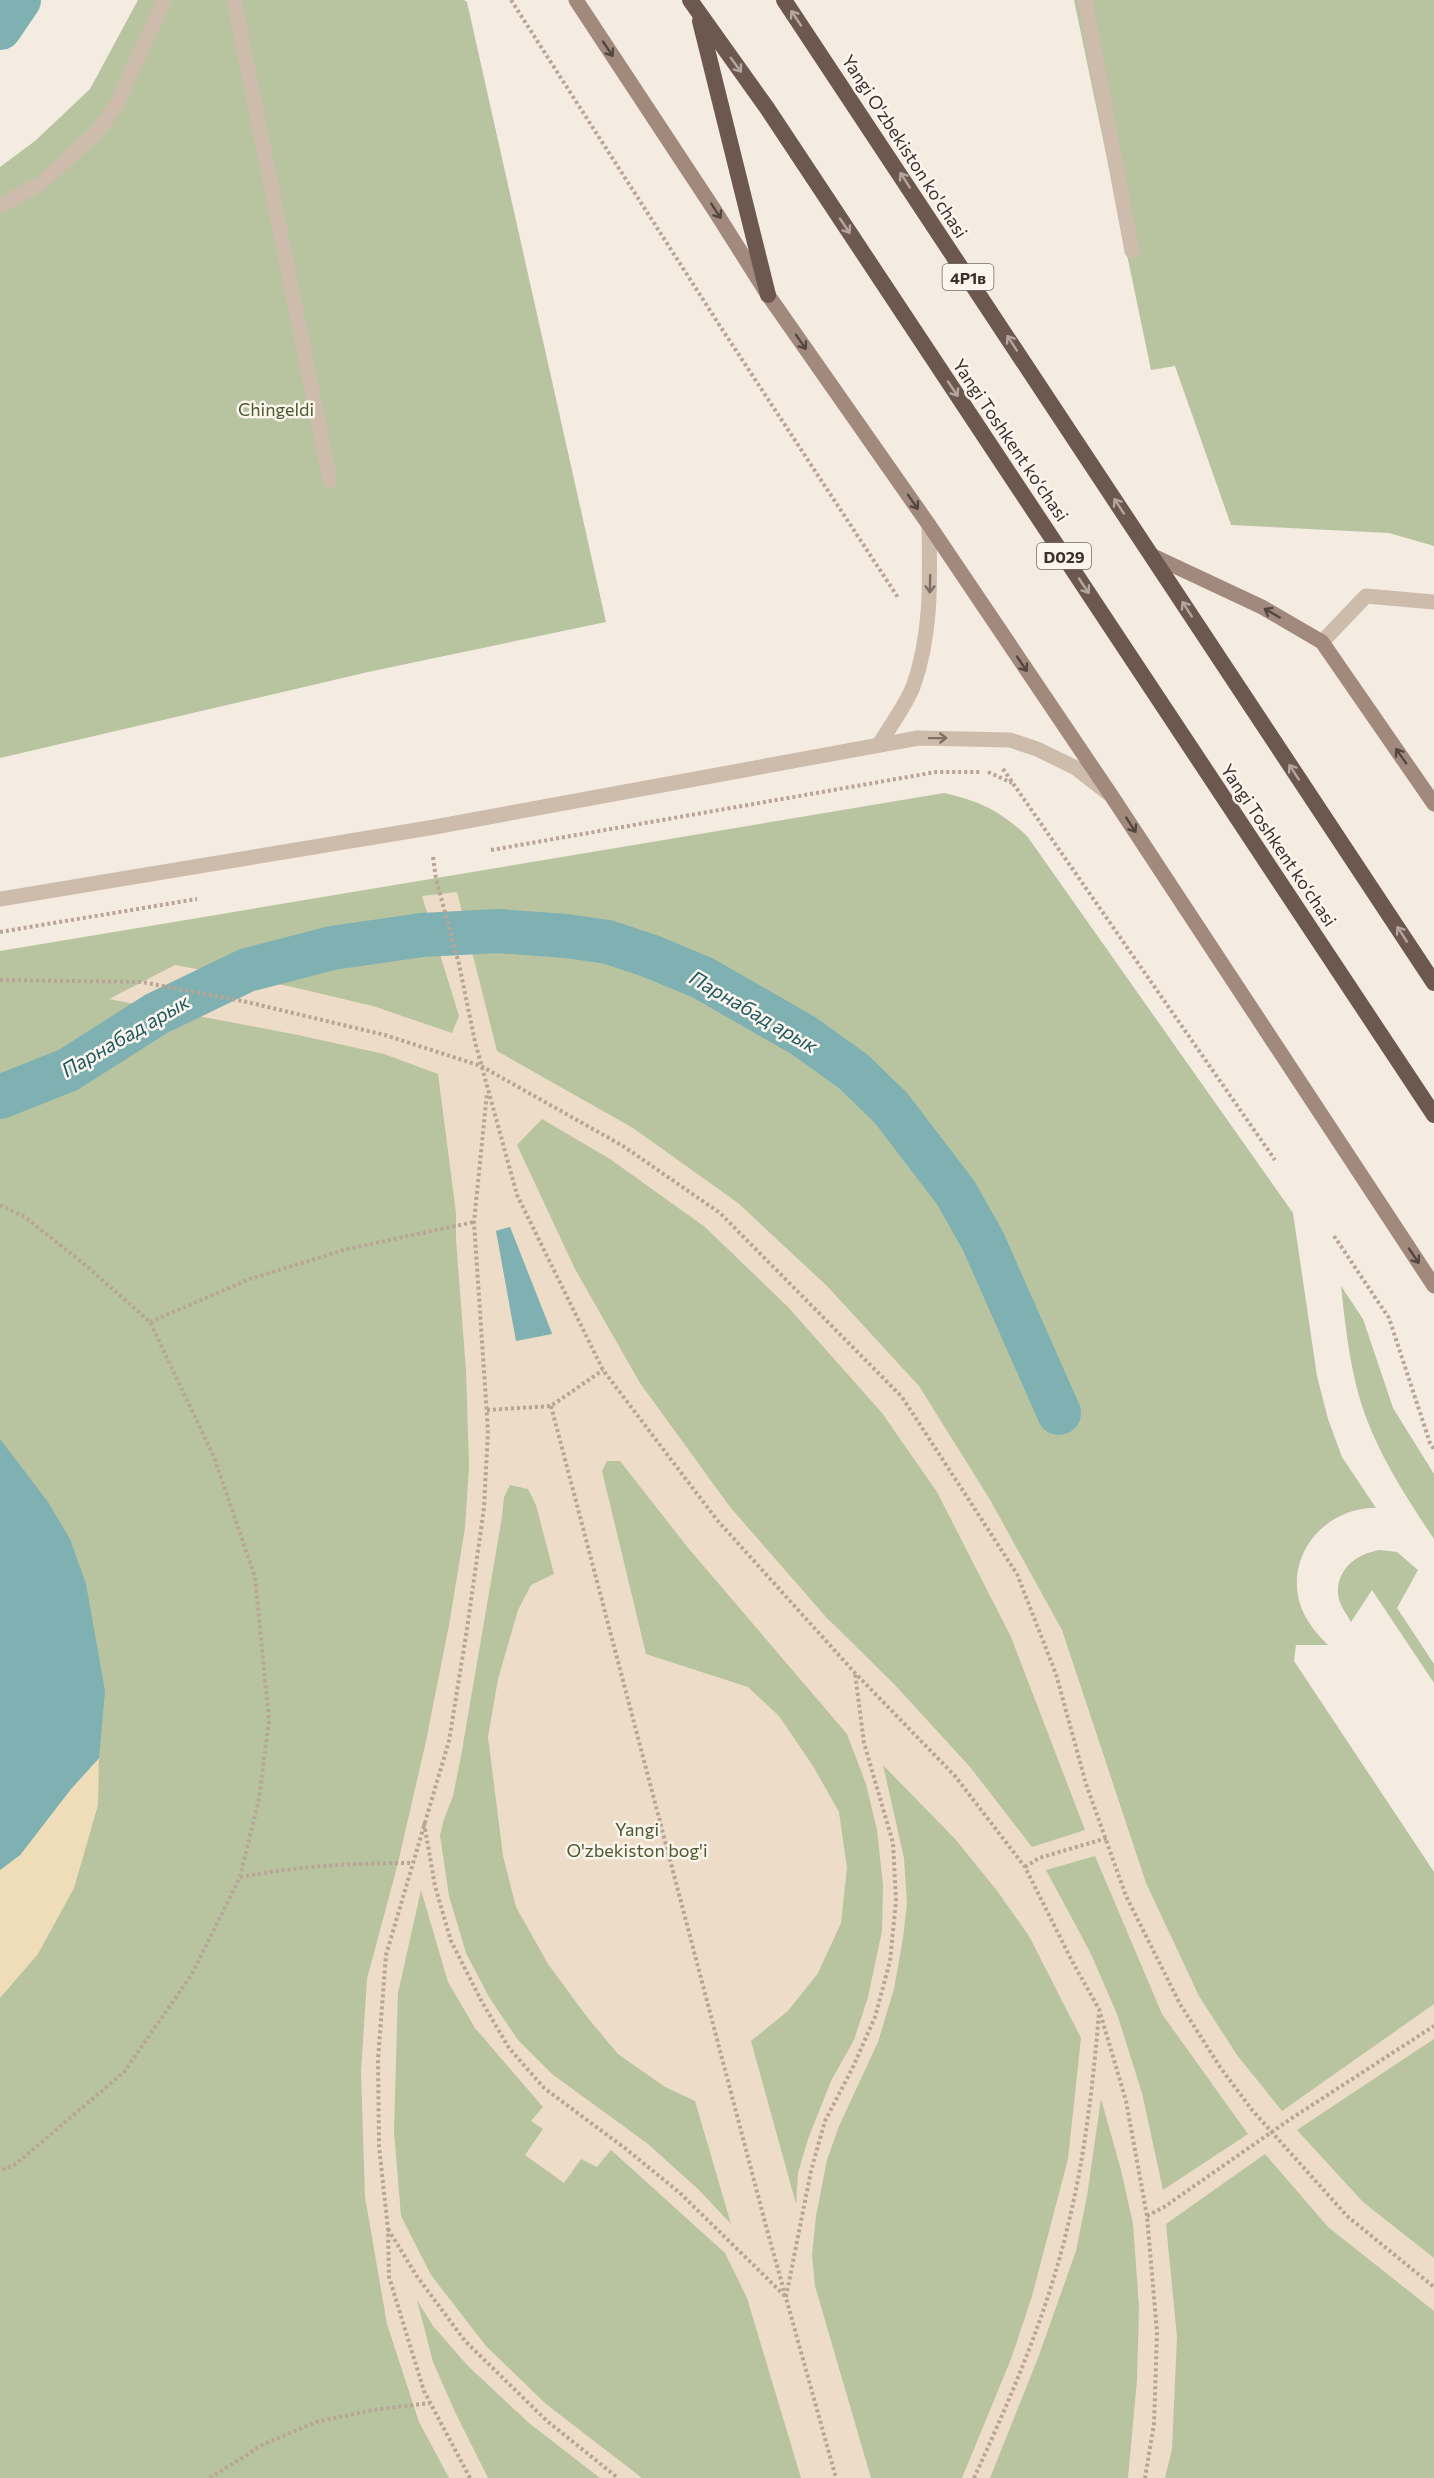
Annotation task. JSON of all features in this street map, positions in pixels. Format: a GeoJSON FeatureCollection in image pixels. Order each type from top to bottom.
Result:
{"type":"FeatureCollection","features":[{"type":"Feature","properties":{"kind":"highway","name":"Yangi O'zbekiston ko'chasi"},"geometry":{"type":"LineString","coordinates":[[784,0],[1151,555]]}},
{"type":"Feature","properties":{"kind":"highway"},"geometry":{"type":"LineString","coordinates":[[694,6],[768,295]]}},
{"type":"Feature","properties":{"kind":"highway","name":"Yangi Toshkent ko‘chasi"},"geometry":{"type":"LineString","coordinates":[[694,6],[767,108],[1434,1115]]}},
{"type":"Feature","properties":{"kind":"highway"},"geometry":{"type":"LineString","coordinates":[[1151,555],[1434,983]]}},
{"type":"Feature","properties":{"kind":"main road"},"geometry":{"type":"LineString","coordinates":[[576,0],[716,211],[768,295],[929,525],[1111,795],[1434,1287]]}},
{"type":"Feature","properties":{"kind":"main road"},"geometry":{"type":"LineString","coordinates":[[1151,555],[1262,607],[1322,642],[1434,804]]}},
{"type":"Feature","properties":{"kind":"street"},"geometry":{"type":"LineString","coordinates":[[0,206],[41,183],[98,131],[116,106],[164,0]]}},
{"type":"Feature","properties":{"kind":"street"},"geometry":{"type":"LineString","coordinates":[[234,0],[330,481]]}},
{"type":"Feature","properties":{"kind":"street"},"geometry":{"type":"LineString","coordinates":[[1086,0],[1132,251]]}},
{"type":"Feature","properties":{"kind":"street"},"geometry":{"type":"LineString","coordinates":[[880,743],[912,689],[926,642],[930,586],[929,525]]}},
{"type":"Feature","properties":{"kind":"street"},"geometry":{"type":"LineString","coordinates":[[1322,642],[1366,596],[1434,602]]}},
{"type":"Feature","properties":{"kind":"street"},"geometry":{"type":"LineString","coordinates":[[0,899],[429,828],[880,743],[918,738],[1010,740],[1076,768],[1111,795]]}},
{"type":"Feature","properties":{"kind":"path"},"geometry":{"type":"LineString","coordinates":[[511,0],[720,326],[904,606]]}},
{"type":"Feature","properties":{"kind":"path"},"geometry":{"type":"LineString","coordinates":[[1002,768],[1275,1160]]}},
{"type":"Feature","properties":{"kind":"path"},"geometry":{"type":"LineString","coordinates":[[480,852],[936,772],[992,772],[1012,783]]}},
{"type":"Feature","properties":{"kind":"path"},"geometry":{"type":"LineString","coordinates":[[429,828],[440,894],[459,964],[481,1066],[517,1195],[603,1370],[717,1520],[855,1673],[955,1776],[1025,1867],[1099,2009],[1126,2101],[1147,2216],[1157,2332],[1154,2424],[1145,2478]]}},
{"type":"Feature","properties":{"kind":"path"},"geometry":{"type":"LineString","coordinates":[[422,862],[445,858]]}},
{"type":"Feature","properties":{"kind":"path"},"geometry":{"type":"LineString","coordinates":[[0,932],[199,899]]}},
{"type":"Feature","properties":{"kind":"path"},"geometry":{"type":"LineString","coordinates":[[0,980],[142,982],[247,1002],[385,1035],[481,1066],[623,1146],[720,1213],[902,1397],[1017,1574],[1056,1674],[1086,1784],[1126,1896],[1180,2004],[1245,2101],[1347,2216],[1434,2287]]}},
{"type":"Feature","properties":{"kind":"path"},"geometry":{"type":"LineString","coordinates":[[470,2478],[424,2391],[389,2277],[388,2229],[379,2146],[378,2059],[386,1954],[423,1821],[449,1741],[484,1508],[487,1410],[474,1222],[487,1091]]}},
{"type":"Feature","properties":{"kind":"path"},"geometry":{"type":"LineString","coordinates":[[0,1205],[25,1217],[90,1269],[150,1322],[214,1457],[255,1578],[269,1720],[259,1799],[240,1877],[192,1974],[124,2072],[16,2163],[0,2171]]}},
{"type":"Feature","properties":{"kind":"path"},"geometry":{"type":"LineString","coordinates":[[150,1322],[250,1279],[336,1252],[474,1222]]}},
{"type":"Feature","properties":{"kind":"path"},"geometry":{"type":"LineString","coordinates":[[1334,1236],[1389,1318],[1430,1443],[1434,1449]]}},
{"type":"Feature","properties":{"kind":"path"},"geometry":{"type":"LineString","coordinates":[[487,1410],[551,1406],[603,1370]]}},
{"type":"Feature","properties":{"kind":"path"},"geometry":{"type":"LineString","coordinates":[[551,1406],[786,2298],[836,2478]]}},
{"type":"Feature","properties":{"kind":"path"},"geometry":{"type":"LineString","coordinates":[[786,2298],[810,2171],[825,2121],[853,2067],[875,2017],[890,1961],[896,1901],[893,1843],[864,1743],[855,1673]]}},
{"type":"Feature","properties":{"kind":"path"},"geometry":{"type":"LineString","coordinates":[[423,1821],[435,1886],[451,1941],[482,2002],[509,2048],[544,2088],[626,2149],[680,2193],[786,2298]]}},
{"type":"Feature","properties":{"kind":"path"},"geometry":{"type":"LineString","coordinates":[[1025,1867],[1039,1858],[1107,1838]]}},
{"type":"Feature","properties":{"kind":"path"},"geometry":{"type":"LineString","coordinates":[[240,1877],[291,1868],[348,1863],[412,1863]]}},
{"type":"Feature","properties":{"kind":"path"},"geometry":{"type":"LineString","coordinates":[[974,2478],[1030,2346],[1053,2281],[1068,2226],[1086,2138],[1099,2009]]}},
{"type":"Feature","properties":{"kind":"path"},"geometry":{"type":"LineString","coordinates":[[1147,2216],[1164,2208],[1273,2132],[1434,2026]]}},
{"type":"Feature","properties":{"kind":"path"},"geometry":{"type":"LineString","coordinates":[[388,2229],[416,2275],[465,2341],[547,2421],[618,2478]]}},
{"type":"Feature","properties":{"kind":"path"},"geometry":{"type":"LineString","coordinates":[[212,2477],[262,2445],[316,2422],[372,2409],[430,2403]]}},
{"type":"Feature","properties":{"kind":"green space","name":"Chingeldi"},"geometry":{"type":"Polygon","coordinates":[[[138,0],[464,0],[467,2],[606,622],[368,672],[0,758],[0,167],[35,141],[90,89],[138,0]]]}},
{"type":"Feature","properties":{"kind":"green space"},"geometry":{"type":"Polygon","coordinates":[[[1074,0],[1434,0],[1434,546],[1389,533],[1231,525],[1175,366],[1151,370],[1074,0]]]}},
{"type":"Feature","properties":{"kind":"green space","name":"Yangi O'zbekiston bog'i"},"geometry":{"type":"Polygon","coordinates":[[[944,793],[989,808],[1027,836],[1293,1213],[1317,1376],[1328,1419],[1342,1457],[1376,1508],[1358,1510],[1341,1516],[1326,1525],[1304,1551],[1297,1585],[1300,1604],[1311,1626],[1328,1645],[1296,1645],[1294,1661],[1434,1872],[1434,2478],[0,2478],[0,951],[944,793]]]}},
{"type":"Feature","properties":{"kind":"green space"},"geometry":{"type":"Polygon","coordinates":[[[1341,1286],[1363,1319],[1393,1408],[1434,1474],[1434,1539],[1391,1470],[1365,1415],[1353,1369],[1341,1286]]]}},
{"type":"Feature","properties":{"kind":"green space"},"geometry":{"type":"Polygon","coordinates":[[[1380,1550],[1397,1552],[1418,1570],[1397,1608],[1434,1664],[1434,1683],[1372,1590],[1351,1622],[1338,1597],[1341,1576],[1350,1563],[1364,1554],[1380,1550]]]}},
{"type":"Feature","properties":{"kind":"sand"},"geometry":{"type":"Polygon","coordinates":[[[99,1758],[98,1805],[74,1888],[38,1954],[0,1998],[0,1870],[20,1855],[71,1789],[99,1758]]]}},
{"type":"Feature","properties":{"kind":"shaded area"},"geometry":{"type":"Polygon","coordinates":[[[457,892],[497,1051],[633,1128],[738,1203],[827,1286],[919,1386],[989,1498],[1062,1630],[1146,1883],[1199,1996],[1237,2055],[1282,2111],[1434,2004],[1434,2039],[1297,2130],[1363,2202],[1434,2258],[1434,2311],[1328,2227],[1265,2154],[1166,2224],[1177,2337],[1172,2449],[1165,2478],[1128,2478],[1137,2380],[1139,2307],[1133,2224],[1101,2099],[1087,2196],[1076,2251],[1038,2358],[990,2478],[962,2478],[1011,2359],[1032,2296],[1068,2159],[1081,2038],[1029,1936],[998,1892],[956,1840],[883,1765],[904,1858],[907,1903],[903,1938],[894,1989],[878,2042],[839,2126],[827,2160],[816,2216],[812,2255],[815,2286],[871,2478],[801,2478],[747,2298],[725,2253],[611,2150],[597,2167],[581,2159],[564,2183],[525,2155],[543,2129],[531,2121],[543,2107],[475,2028],[448,1982],[421,1890],[398,1993],[394,2131],[401,2216],[431,2275],[486,2346],[546,2404],[642,2478],[600,2478],[529,2423],[468,2366],[433,2326],[417,2300],[433,2362],[488,2478],[449,2478],[419,2422],[387,2324],[365,2197],[361,2072],[367,1979],[398,1863],[426,1741],[465,1528],[469,1466],[466,1371],[456,1213],[438,1074],[384,1054],[109,999],[175,965],[288,986],[373,1006],[452,1033],[459,1016],[422,896],[457,892]],[[542,1119],[517,1145],[575,1269],[640,1383],[730,1507],[826,1617],[895,1685],[970,1767],[1032,1847],[1085,1830],[1011,1637],[937,1492],[882,1413],[788,1307],[705,1227],[610,1159],[542,1119]],[[510,1227],[496,1231],[551,1334],[510,1227]],[[607,1461],[602,1471],[646,1654],[748,1687],[779,1716],[813,1766],[839,1812],[847,1868],[841,1923],[818,1973],[788,2011],[751,2041],[796,2204],[798,2173],[808,2139],[831,2081],[854,2040],[868,1997],[882,1931],[883,1885],[877,1830],[866,1784],[847,1734],[689,1549],[620,1461],[607,1461]],[[510,1485],[504,1497],[461,1756],[453,1796],[440,1835],[449,1896],[466,1953],[489,1997],[518,2040],[552,2074],[648,2144],[699,2190],[731,2224],[695,2101],[665,2087],[618,2054],[548,1964],[516,1907],[503,1856],[488,1737],[498,1679],[518,1610],[531,1585],[554,1574],[536,1505],[528,1489],[510,1485]],[[1095,1856],[1046,1870],[1090,1952],[1117,2014],[1142,2093],[1163,2190],[1248,2134],[1162,2014],[1095,1856]]]}},
{"type":"Feature","properties":{"kind":"water"},"geometry":{"type":"Polygon","coordinates":[[[510,1227],[552,1334],[516,1341],[496,1231],[510,1227]]]}},
{"type":"Feature","properties":{"kind":"water"},"geometry":{"type":"Polygon","coordinates":[[[0,1439],[48,1502],[70,1539],[86,1584],[105,1691],[99,1758],[71,1789],[20,1855],[0,1870],[0,1439]]]}},
{"type":"Feature","properties":{"kind":"waterway"},"geometry":{"type":"LineString","coordinates":[[0,28],[19,0]]}},
{"type":"Feature","properties":{"kind":"waterway","name":"Парнабад арык"},"geometry":{"type":"LineString","coordinates":[[0,1097],[68,1070],[156,1014],[247,970],[332,948],[422,935],[498,931],[608,942],[703,978],[804,1036],[854,1072],[891,1108],[956,1193],[983,1241],[1059,1413]]}}]}
